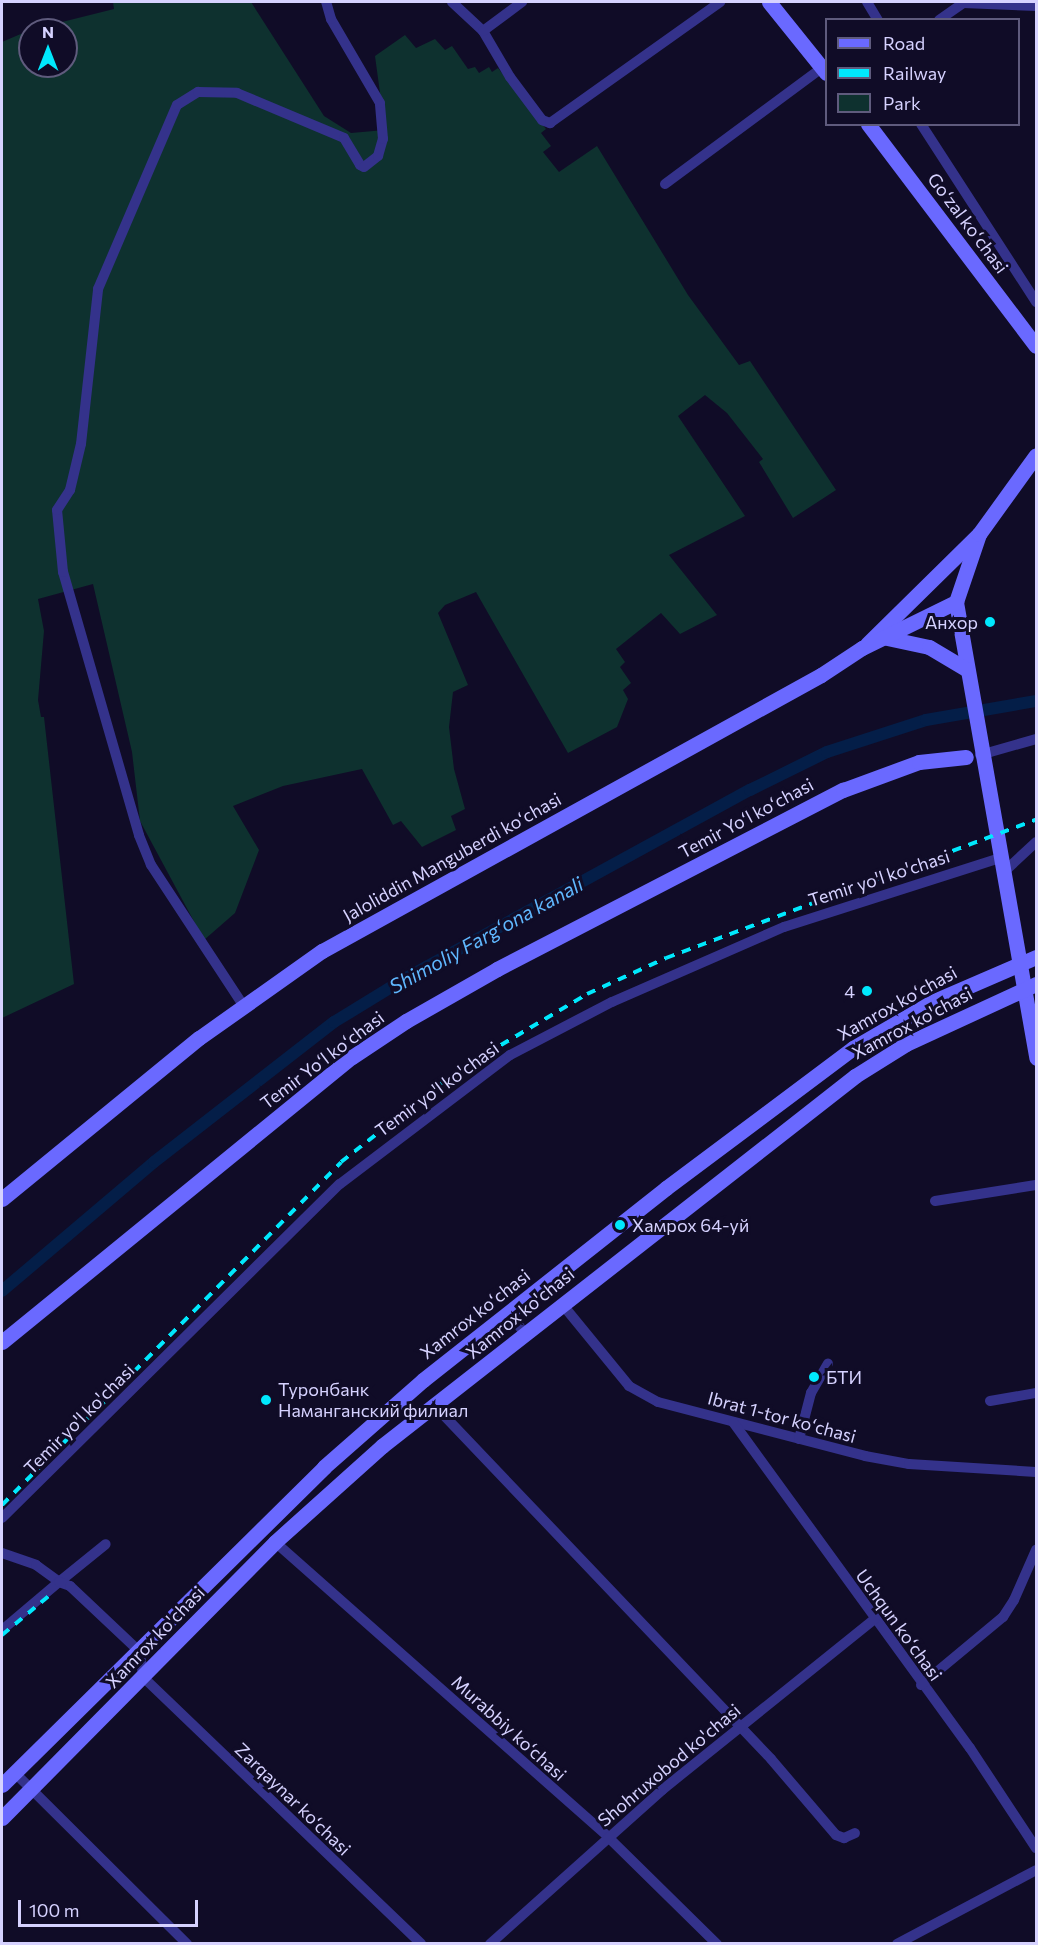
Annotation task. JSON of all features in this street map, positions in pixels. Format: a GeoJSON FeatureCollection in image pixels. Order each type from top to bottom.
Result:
{"type":"FeatureCollection","features":[{"type":"Feature","properties":{"kind":"main road"},"geometry":{"type":"LineString","coordinates":[[769,2],[824,71]]}},
{"type":"Feature","properties":{"kind":"main road","name":"Goʻzal koʻchasi"},"geometry":{"type":"LineString","coordinates":[[870,126],[1036,346]]}},
{"type":"Feature","properties":{"kind":"main road"},"geometry":{"type":"LineString","coordinates":[[862,648],[979,534],[1036,457]]}},
{"type":"Feature","properties":{"kind":"main road"},"geometry":{"type":"LineString","coordinates":[[979,534],[956,602],[967,676],[973,756],[1029,959],[1036,1058]]}},
{"type":"Feature","properties":{"kind":"main road","name":"Jaloliddin Manguberdi koʻchasi"},"geometry":{"type":"LineString","coordinates":[[2,1199],[243,1005],[322,951],[821,675],[862,648],[887,638],[956,602]]}},
{"type":"Feature","properties":{"kind":"main road"},"geometry":{"type":"LineString","coordinates":[[887,638],[929,647],[967,676]]}},
{"type":"Feature","properties":{"kind":"main road","name":"Temir Yoʻl koʻchasi"},"geometry":{"type":"LineString","coordinates":[[2,1342],[352,1057],[406,1021],[497,969],[843,789],[919,762],[973,756]]}},
{"type":"Feature","properties":{"kind":"main road","name":"Xamrox koʻchasi"},"geometry":{"type":"LineString","coordinates":[[2,1785],[140,1652],[324,1467],[423,1380],[666,1188],[853,1048],[932,1002],[1029,959]]}},
{"type":"Feature","properties":{"kind":"main road","name":"Xamrox ko'chasi"},"geometry":{"type":"LineString","coordinates":[[2,1818],[144,1677],[275,1542],[382,1446],[855,1076],[906,1044],[1031,986]]}},
{"type":"Feature","properties":{"kind":"street"},"geometry":{"type":"LineString","coordinates":[[243,1005],[151,865],[139,835],[63,572],[57,510],[70,490],[81,444],[98,289],[177,105],[198,92],[237,93],[344,138],[360,165],[364,167],[378,156],[383,139],[380,103],[331,19],[326,2]]}},
{"type":"Feature","properties":{"kind":"street"},"geometry":{"type":"LineString","coordinates":[[452,2],[483,31],[510,77],[543,120],[550,123],[720,2]]}},
{"type":"Feature","properties":{"kind":"street"},"geometry":{"type":"LineString","coordinates":[[483,31],[522,2]]}},
{"type":"Feature","properties":{"kind":"street"},"geometry":{"type":"LineString","coordinates":[[867,2],[877,18]]}},
{"type":"Feature","properties":{"kind":"street"},"geometry":{"type":"LineString","coordinates":[[942,18],[963,3],[1036,6]]}},
{"type":"Feature","properties":{"kind":"street"},"geometry":{"type":"LineString","coordinates":[[665,184],[824,71]]}},
{"type":"Feature","properties":{"kind":"street"},"geometry":{"type":"LineString","coordinates":[[922,126],[1036,302]]}},
{"type":"Feature","properties":{"kind":"street"},"geometry":{"type":"LineString","coordinates":[[973,756],[1036,740]]}},
{"type":"Feature","properties":{"kind":"street"},"geometry":{"type":"LineString","coordinates":[[1004,864],[1036,842]]}},
{"type":"Feature","properties":{"kind":"street","name":"Temir yo'l ko'chasi"},"geometry":{"type":"LineString","coordinates":[[2,1518],[340,1184],[510,1055],[612,1002],[784,927],[1004,864]]}},
{"type":"Feature","properties":{"kind":"street"},"geometry":{"type":"LineString","coordinates":[[935,1201],[1036,1185]]}},
{"type":"Feature","properties":{"kind":"street","name":"Ibrat 1-tor koʻchasi"},"geometry":{"type":"LineString","coordinates":[[562,1304],[639,1394],[733,1422],[909,1464],[1036,1472]]}},
{"type":"Feature","properties":{"kind":"street"},"geometry":{"type":"LineString","coordinates":[[509,1312],[525,1334]]}},
{"type":"Feature","properties":{"kind":"street"},"geometry":{"type":"LineString","coordinates":[[800,1439],[811,1393],[828,1364]]}},
{"type":"Feature","properties":{"kind":"street"},"geometry":{"type":"LineString","coordinates":[[990,1401],[1036,1393]]}},
{"type":"Feature","properties":{"kind":"street"},"geometry":{"type":"LineString","coordinates":[[435,1406],[740,1728],[836,1835],[844,1838],[855,1833]]}},
{"type":"Feature","properties":{"kind":"street","name":"Uchqun koʻchasi"},"geometry":{"type":"LineString","coordinates":[[733,1422],[921,1685],[970,1748],[1036,1848]]}},
{"type":"Feature","properties":{"kind":"street","name":"Murabbiy ko‘chasi"},"geometry":{"type":"LineString","coordinates":[[275,1542],[608,1837],[717,1944]]}},
{"type":"Feature","properties":{"kind":"street"},"geometry":{"type":"LineString","coordinates":[[2,1630],[106,1544]]}},
{"type":"Feature","properties":{"kind":"street"},"geometry":{"type":"LineString","coordinates":[[921,1685],[1003,1617],[1036,1550]]}},
{"type":"Feature","properties":{"kind":"street"},"geometry":{"type":"LineString","coordinates":[[2,1553],[36,1565],[80,1594],[140,1652],[144,1677]]}},
{"type":"Feature","properties":{"kind":"street","name":"Shohruxobod ko'chasi"},"geometry":{"type":"LineString","coordinates":[[490,1944],[608,1837],[875,1619]]}},
{"type":"Feature","properties":{"kind":"street","name":"Zarqaynar ko‘chasi"},"geometry":{"type":"LineString","coordinates":[[144,1677],[421,1944]]}},
{"type":"Feature","properties":{"kind":"street"},"geometry":{"type":"LineString","coordinates":[[14,1772],[187,1944]]}},
{"type":"Feature","properties":{"kind":"street"},"geometry":{"type":"LineString","coordinates":[[897,1944],[1036,1870]]}},
{"type":"Feature","properties":{"kind":"green space"},"geometry":{"type":"Polygon","coordinates":[[[113,2],[251,2],[324,116],[351,133],[385,130],[375,56],[405,35],[416,48],[435,39],[445,50],[452,46],[468,69],[475,67],[479,73],[489,67],[492,72],[498,68],[546,129],[541,133],[551,146],[543,152],[559,172],[597,146],[688,295],[739,365],[750,361],[836,490],[793,518],[759,462],[763,459],[727,413],[705,395],[678,416],[745,516],[669,555],[717,615],[680,634],[661,613],[616,649],[625,662],[620,667],[631,683],[623,690],[628,699],[617,727],[568,753],[476,592],[445,605],[438,613],[468,685],[453,692],[449,727],[454,769],[465,809],[451,816],[456,830],[422,847],[401,821],[393,825],[362,769],[283,786],[233,806],[259,850],[235,913],[204,940],[140,821],[132,752],[93,584],[38,599],[44,631],[38,700],[41,717],[44,717],[74,984],[2,1018],[2,42],[18,35],[18,78],[78,78],[78,18],[114,9],[113,2]]]}},
{"type":"Feature","properties":{"kind":"waterway","name":"Shimoliy Fargʻona kanali"},"geometry":{"type":"LineString","coordinates":[[2,1291],[154,1162],[334,1022],[406,978],[750,790],[827,752],[926,720],[1036,701]]}},
{"type":"Feature","properties":{"kind":"railway"},"geometry":{"type":"LineString","coordinates":[[2,1505],[341,1162],[457,1071],[587,994],[666,958],[1036,820]]}},
{"type":"Feature","properties":{"kind":"railway"},"geometry":{"type":"LineString","coordinates":[[2,1635],[51,1594]]}},
{"type":"Feature","properties":{"kind":"place","name":"Анхор"},"geometry":{"type":"Point","coordinates":[990,622]}},
{"type":"Feature","properties":{"kind":"place","name":"4"},"geometry":{"type":"Point","coordinates":[867,991]}},
{"type":"Feature","properties":{"kind":"place","name":"Хамрох 64-уй"},"geometry":{"type":"Point","coordinates":[620,1225]}},
{"type":"Feature","properties":{"kind":"place","name":"БТИ"},"geometry":{"type":"Point","coordinates":[814,1377]}},
{"type":"Feature","properties":{"kind":"place","name":"Туронбанк Наманганский филиал"},"geometry":{"type":"Point","coordinates":[266,1400]}}]}
